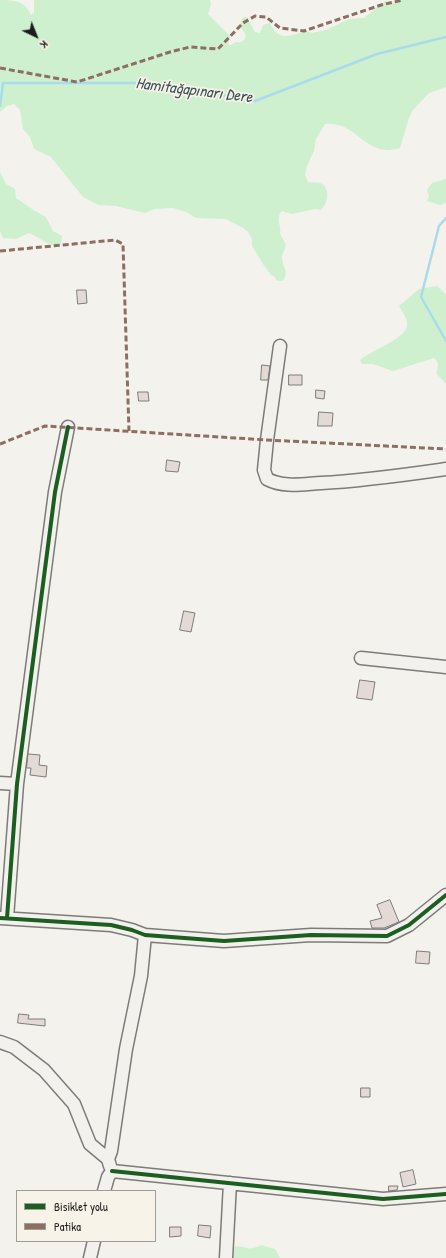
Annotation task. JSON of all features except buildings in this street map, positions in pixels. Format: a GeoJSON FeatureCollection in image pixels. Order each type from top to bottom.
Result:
{"type":"FeatureCollection","features":[{"type":"Feature","properties":{"kind":"street"},"geometry":{"type":"LineString","coordinates":[[280,346],[264,470],[267,479],[276,484],[290,485],[356,482],[446,469]]}},
{"type":"Feature","properties":{"kind":"street"},"geometry":{"type":"LineString","coordinates":[[68,427],[55,492],[17,784],[3,918],[111,925],[145,935],[224,941],[311,935],[386,936],[409,925],[446,895]]}},
{"type":"Feature","properties":{"kind":"street"},"geometry":{"type":"LineString","coordinates":[[361,658],[446,667]]}},
{"type":"Feature","properties":{"kind":"street"},"geometry":{"type":"LineString","coordinates":[[0,783],[17,784]]}},
{"type":"Feature","properties":{"kind":"street"},"geometry":{"type":"LineString","coordinates":[[108,1159],[111,1151],[126,1049],[141,976],[145,935]]}},
{"type":"Feature","properties":{"kind":"street"},"geometry":{"type":"LineString","coordinates":[[0,1042],[14,1047],[44,1070],[74,1104],[90,1144],[108,1159],[112,1172]]}},
{"type":"Feature","properties":{"kind":"street"},"geometry":{"type":"LineString","coordinates":[[112,1172],[383,1199],[446,1194]]}},
{"type":"Feature","properties":{"kind":"street"},"geometry":{"type":"LineString","coordinates":[[104,1190],[108,1177],[112,1172]]}},
{"type":"Feature","properties":{"kind":"street"},"geometry":{"type":"LineString","coordinates":[[226,1258],[230,1183]]}},
{"type":"Feature","properties":{"kind":"street"},"geometry":{"type":"LineString","coordinates":[[90,1258],[94,1242]]}},
{"type":"Feature","properties":{"kind":"green space"},"geometry":{"type":"Polygon","coordinates":[[[0,0],[19,2],[29,10],[31,15],[34,13],[34,0],[210,0],[211,4],[208,14],[230,36],[228,45],[231,45],[245,39],[246,35],[241,26],[243,17],[247,17],[255,32],[260,33],[263,25],[270,23],[277,33],[290,36],[307,31],[311,33],[326,30],[349,19],[364,18],[385,1],[395,3],[398,0],[446,0],[446,87],[429,93],[413,110],[400,148],[388,150],[378,148],[369,144],[345,128],[336,124],[325,124],[316,139],[314,151],[307,166],[305,175],[308,182],[319,183],[326,188],[327,200],[321,210],[315,209],[292,214],[282,211],[280,214],[280,234],[286,245],[282,255],[282,261],[286,274],[283,281],[277,281],[263,264],[252,246],[252,239],[248,232],[243,228],[226,219],[196,218],[186,212],[173,208],[155,209],[145,213],[116,206],[98,205],[83,197],[51,157],[34,149],[30,137],[23,129],[20,110],[14,104],[7,106],[0,112],[0,0]]]}},
{"type":"Feature","properties":{"kind":"green space"},"geometry":{"type":"Polygon","coordinates":[[[0,172],[6,184],[15,189],[16,198],[46,217],[53,231],[62,236],[61,244],[49,244],[29,233],[16,239],[3,238],[0,231],[0,172]]]}},
{"type":"Feature","properties":{"kind":"green space"},"geometry":{"type":"Polygon","coordinates":[[[446,179],[446,203],[440,205],[427,201],[429,196],[427,190],[432,183],[446,179]]]}},
{"type":"Feature","properties":{"kind":"green space"},"geometry":{"type":"Polygon","coordinates":[[[437,286],[446,294],[446,384],[436,373],[438,365],[434,358],[393,371],[373,364],[362,364],[360,360],[365,356],[394,340],[405,331],[407,320],[399,306],[419,289],[437,286]]]}},
{"type":"Feature","properties":{"kind":"green space"},"geometry":{"type":"Polygon","coordinates":[[[261,1245],[275,1249],[280,1258],[232,1258],[233,1247],[237,1246],[252,1248],[261,1245]]]}},
{"type":"Feature","properties":{"kind":"waterway","name":"Hamitağapınarı Dere"},"geometry":{"type":"LineString","coordinates":[[0,106],[3,83],[156,83],[255,101],[377,54],[446,37]]}},
{"type":"Feature","properties":{"kind":"waterway"},"geometry":{"type":"LineString","coordinates":[[446,218],[439,226],[421,297],[446,341]]}},
{"type":"Feature","properties":{"kind":"marked path"},"geometry":{"type":"LineString","coordinates":[[0,68],[77,82],[190,47],[218,49],[243,23],[255,16],[266,17],[280,28],[304,31],[381,5],[403,0]]}},
{"type":"Feature","properties":{"kind":"marked path"},"geometry":{"type":"LineString","coordinates":[[0,251],[115,240],[123,244],[129,431]]}},
{"type":"Feature","properties":{"kind":"marked path"},"geometry":{"type":"LineString","coordinates":[[0,444],[45,426],[267,440],[446,449]]}},
{"type":"Feature","properties":{"kind":"cycle path"},"geometry":{"type":"LineString","coordinates":[[7,918],[17,784],[55,492],[68,427]]}},
{"type":"Feature","properties":{"kind":"cycle path"},"geometry":{"type":"LineString","coordinates":[[0,918],[111,925],[145,935],[224,941],[311,935],[387,936],[409,925],[446,895]]}},
{"type":"Feature","properties":{"kind":"cycle path"},"geometry":{"type":"LineString","coordinates":[[112,1171],[383,1199],[446,1194]]}}]}
